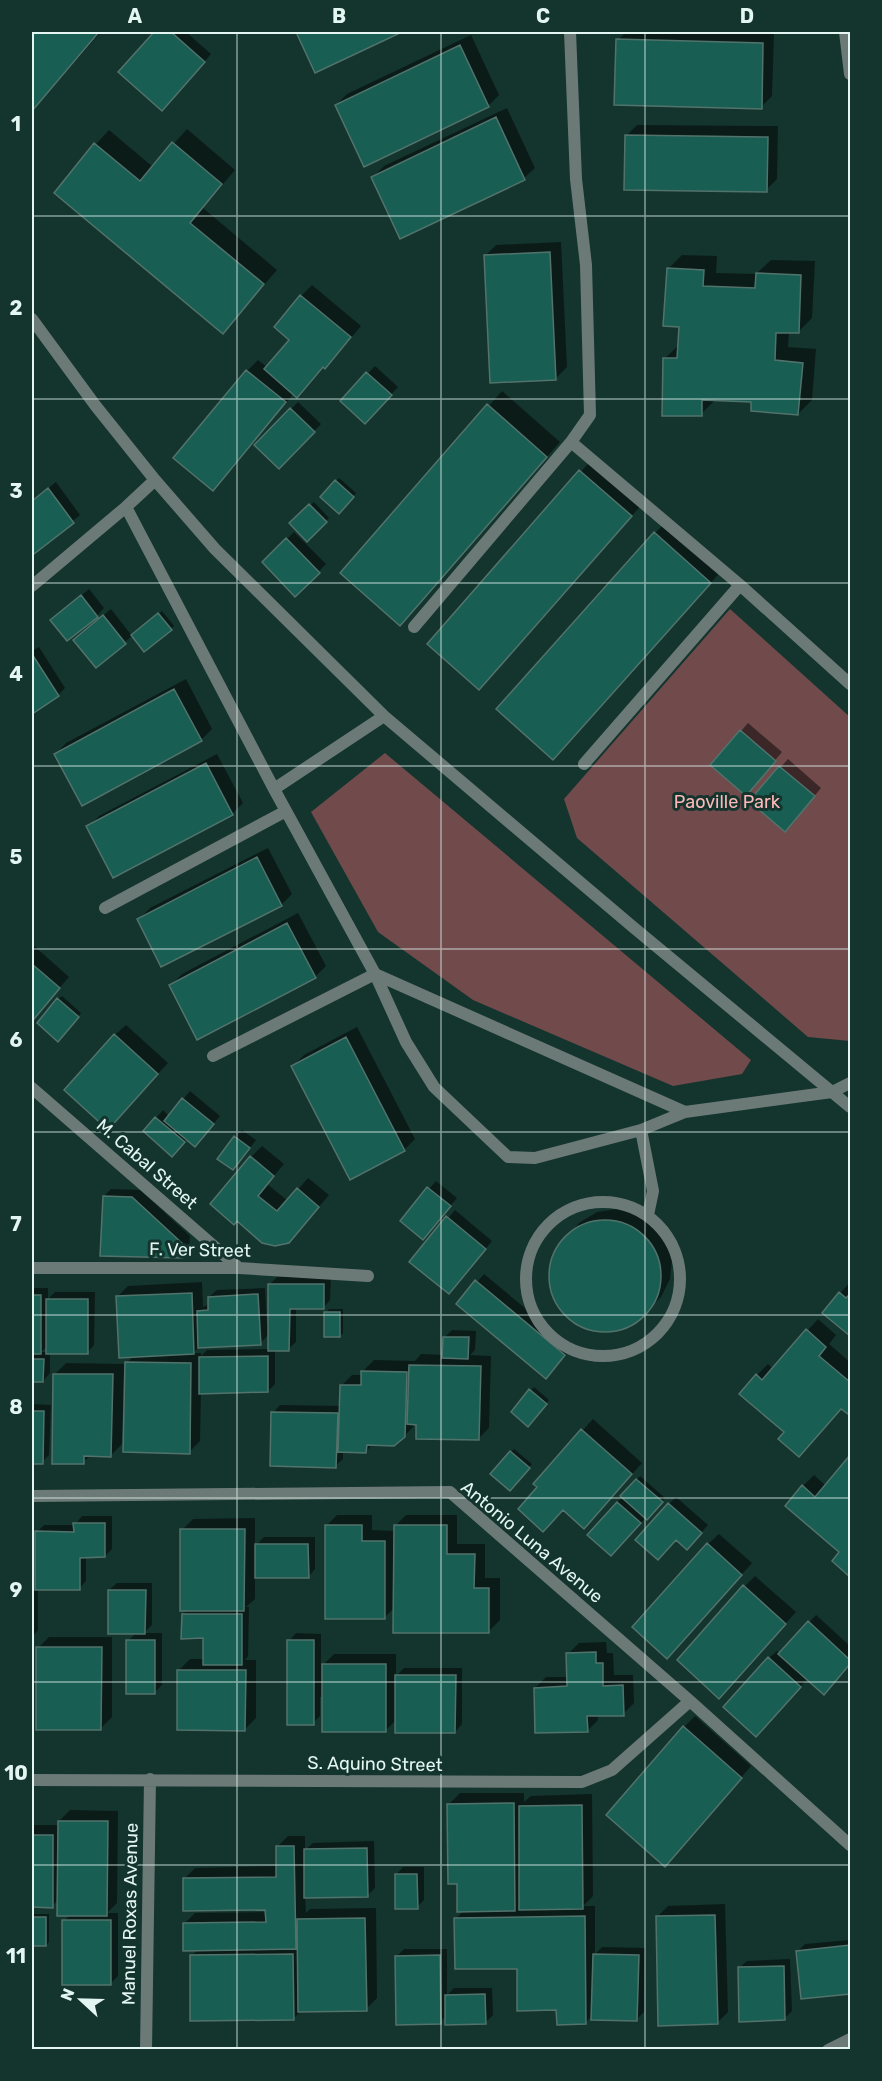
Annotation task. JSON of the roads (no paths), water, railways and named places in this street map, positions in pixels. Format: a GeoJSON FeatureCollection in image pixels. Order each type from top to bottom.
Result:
{"type":"FeatureCollection","features":[{"type":"Feature","properties":{"kind":"street"},"geometry":{"type":"LineString","coordinates":[[414,627],[570,442],[590,415],[585,265],[576,179],[570,32]]}},
{"type":"Feature","properties":{"kind":"street"},"geometry":{"type":"LineString","coordinates":[[845,32],[850,74]]}},
{"type":"Feature","properties":{"kind":"street"},"geometry":{"type":"LineString","coordinates":[[32,319],[95,405],[155,480],[215,549],[384,716],[850,1107]]}},
{"type":"Feature","properties":{"kind":"street"},"geometry":{"type":"LineString","coordinates":[[570,442],[740,585],[850,684]]}},
{"type":"Feature","properties":{"kind":"street"},"geometry":{"type":"LineString","coordinates":[[32,585],[155,480]]}},
{"type":"Feature","properties":{"kind":"street"},"geometry":{"type":"LineString","coordinates":[[126,507],[274,789],[375,974],[406,1042],[434,1087],[508,1157],[535,1158],[641,1130],[685,1112],[832,1092],[850,1083]]}},
{"type":"Feature","properties":{"kind":"street"},"geometry":{"type":"LineString","coordinates":[[584,764],[740,585]]}},
{"type":"Feature","properties":{"kind":"street"},"geometry":{"type":"LineString","coordinates":[[274,789],[384,716]]}},
{"type":"Feature","properties":{"kind":"street"},"geometry":{"type":"LineString","coordinates":[[105,908],[286,811]]}},
{"type":"Feature","properties":{"kind":"street"},"geometry":{"type":"LineString","coordinates":[[375,974],[685,1112]]}},
{"type":"Feature","properties":{"kind":"street"},"geometry":{"type":"LineString","coordinates":[[213,1056],[375,974]]}},
{"type":"Feature","properties":{"kind":"street","name":"M. Cabal Street"},"geometry":{"type":"LineString","coordinates":[[32,1088],[239,1268]]}},
{"type":"Feature","properties":{"kind":"street"},"geometry":{"type":"LineString","coordinates":[[641,1130],[653,1191],[648,1215]]}},
{"type":"Feature","properties":{"kind":"street"},"geometry":{"type":"LineString","coordinates":[[595,1201],[632,1206],[648,1215],[662,1228],[672,1243],[679,1261],[681,1280],[675,1307],[661,1331],[630,1352],[611,1356],[593,1356],[574,1351],[558,1342],[544,1330],[534,1314],[528,1297],[526,1278],[528,1259],[535,1242],[546,1226],[560,1214],[595,1201]]}},
{"type":"Feature","properties":{"kind":"street","name":"F. Ver Street"},"geometry":{"type":"LineString","coordinates":[[32,1268],[239,1268],[368,1276]]}},
{"type":"Feature","properties":{"kind":"street","name":"Antonio Luna Avenue"},"geometry":{"type":"LineString","coordinates":[[32,1496],[450,1492],[690,1701],[850,1845]]}},
{"type":"Feature","properties":{"kind":"street","name":"S. Aquino Street"},"geometry":{"type":"LineString","coordinates":[[32,1780],[582,1782],[612,1770],[690,1701]]}},
{"type":"Feature","properties":{"kind":"street","name":"Manuel Roxas Avenue"},"geometry":{"type":"LineString","coordinates":[[146,2049],[150,1779]]}},
{"type":"Feature","properties":{"kind":"street"},"geometry":{"type":"LineString","coordinates":[[828,2049],[850,2039]]}},
{"type":"Feature","properties":{"kind":"park label","name":"Paoville Park"},"geometry":{"type":"Point","coordinates":[727,802]}}]}
